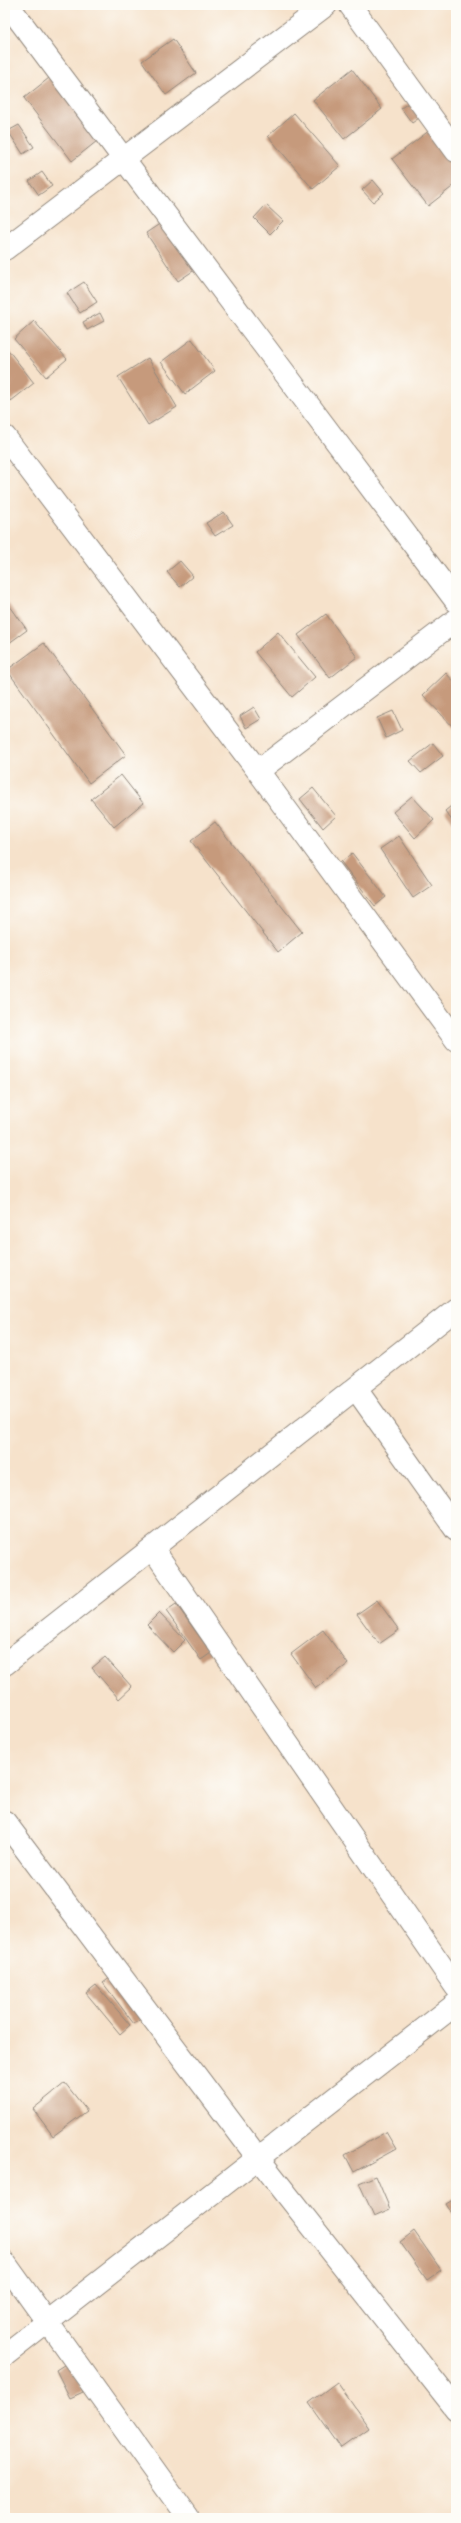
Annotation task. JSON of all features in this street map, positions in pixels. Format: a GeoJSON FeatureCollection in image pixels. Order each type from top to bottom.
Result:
{"type":"FeatureCollection","features":[{"type":"Feature","properties":{"kind":"street"},"geometry":{"type":"LineString","coordinates":[[8,5],[456,601]]}},
{"type":"Feature","properties":{"kind":"street"},"geometry":{"type":"LineString","coordinates":[[5,249],[326,5]]}},
{"type":"Feature","properties":{"kind":"street"},"geometry":{"type":"LineString","coordinates":[[350,5],[456,150]]}},
{"type":"Feature","properties":{"kind":"street"},"geometry":{"type":"LineString","coordinates":[[5,437],[258,771],[456,1040]]}},
{"type":"Feature","properties":{"kind":"street"},"geometry":{"type":"LineString","coordinates":[[258,771],[456,620]]}},
{"type":"Feature","properties":{"kind":"street"},"geometry":{"type":"LineString","coordinates":[[5,1664],[456,1309]]}},
{"type":"Feature","properties":{"kind":"street"},"geometry":{"type":"LineString","coordinates":[[356,1389],[456,1530]]}},
{"type":"Feature","properties":{"kind":"street"},"geometry":{"type":"LineString","coordinates":[[153,1548],[456,1986]]}},
{"type":"Feature","properties":{"kind":"street"},"geometry":{"type":"LineString","coordinates":[[5,1822],[258,2158],[456,2409]]}},
{"type":"Feature","properties":{"kind":"street"},"geometry":{"type":"LineString","coordinates":[[5,2355],[456,2004]]}},
{"type":"Feature","properties":{"kind":"street"},"geometry":{"type":"LineString","coordinates":[[5,2263],[188,2518]]}},
{"type":"Feature","properties":{"kind":"building"},"geometry":{"type":"Polygon","coordinates":[[[173,39],[196,73],[166,95],[142,61],[173,39]]]}},
{"type":"Feature","properties":{"kind":"building"},"geometry":{"type":"Polygon","coordinates":[[[352,69],[382,109],[344,139],[313,100],[352,69]]]}},
{"type":"Feature","properties":{"kind":"building"},"geometry":{"type":"Polygon","coordinates":[[[54,74],[102,137],[72,161],[24,98],[54,74]]]}},
{"type":"Feature","properties":{"kind":"building"},"geometry":{"type":"Polygon","coordinates":[[[416,98],[426,113],[412,123],[401,108],[416,98]]]}},
{"type":"Feature","properties":{"kind":"building"},"geometry":{"type":"Polygon","coordinates":[[[294,113],[340,166],[313,189],[268,136],[294,113]]]}},
{"type":"Feature","properties":{"kind":"building"},"geometry":{"type":"Polygon","coordinates":[[[19,125],[34,147],[23,154],[8,131],[19,125]]]}},
{"type":"Feature","properties":{"kind":"building"},"geometry":{"type":"Polygon","coordinates":[[[434,127],[456,155],[456,184],[428,206],[392,159],[434,127]]]}},
{"type":"Feature","properties":{"kind":"building"},"geometry":{"type":"Polygon","coordinates":[[[42,172],[52,186],[39,195],[29,181],[42,172]]]}},
{"type":"Feature","properties":{"kind":"building"},"geometry":{"type":"Polygon","coordinates":[[[373,180],[384,193],[373,202],[362,190],[373,180]]]}},
{"type":"Feature","properties":{"kind":"building"},"geometry":{"type":"Polygon","coordinates":[[[266,205],[283,221],[270,234],[254,218],[266,205]]]}},
{"type":"Feature","properties":{"kind":"building"},"geometry":{"type":"Polygon","coordinates":[[[167,219],[199,267],[178,281],[146,233],[167,219]]]}},
{"type":"Feature","properties":{"kind":"building"},"geometry":{"type":"Polygon","coordinates":[[[84,282],[97,302],[80,313],[67,293],[84,282]]]}},
{"type":"Feature","properties":{"kind":"building"},"geometry":{"type":"Polygon","coordinates":[[[100,313],[104,321],[87,330],[83,322],[100,313]]]}},
{"type":"Feature","properties":{"kind":"building"},"geometry":{"type":"Polygon","coordinates":[[[34,321],[67,359],[46,377],[14,339],[34,321]]]}},
{"type":"Feature","properties":{"kind":"building"},"geometry":{"type":"Polygon","coordinates":[[[192,339],[215,371],[185,394],[161,362],[192,339]]]}},
{"type":"Feature","properties":{"kind":"building"},"geometry":{"type":"Polygon","coordinates":[[[5,346],[34,383],[11,401],[5,394],[5,346]]]}},
{"type":"Feature","properties":{"kind":"building"},"geometry":{"type":"Polygon","coordinates":[[[148,358],[177,407],[148,425],[118,377],[148,358]]]}},
{"type":"Feature","properties":{"kind":"building"},"geometry":{"type":"Polygon","coordinates":[[[224,512],[233,525],[215,536],[206,523],[224,512]]]}},
{"type":"Feature","properties":{"kind":"building"},"geometry":{"type":"Polygon","coordinates":[[[180,561],[193,576],[180,587],[167,572],[180,561]]]}},
{"type":"Feature","properties":{"kind":"building"},"geometry":{"type":"Polygon","coordinates":[[[5,599],[27,630],[5,646],[5,599]]]}},
{"type":"Feature","properties":{"kind":"building"},"geometry":{"type":"Polygon","coordinates":[[[326,614],[357,657],[330,678],[298,635],[326,614]]]}},
{"type":"Feature","properties":{"kind":"building"},"geometry":{"type":"Polygon","coordinates":[[[278,632],[315,677],[292,697],[255,652],[278,632]]]}},
{"type":"Feature","properties":{"kind":"building"},"geometry":{"type":"Polygon","coordinates":[[[44,643],[126,755],[89,783],[7,670],[44,643]]]}},
{"type":"Feature","properties":{"kind":"building"},"geometry":{"type":"Polygon","coordinates":[[[446,673],[456,684],[456,730],[423,695],[446,673]]]}},
{"type":"Feature","properties":{"kind":"building"},"geometry":{"type":"Polygon","coordinates":[[[254,707],[261,719],[246,728],[240,716],[254,707]]]}},
{"type":"Feature","properties":{"kind":"building"},"geometry":{"type":"Polygon","coordinates":[[[393,711],[402,730],[386,738],[377,718],[393,711]]]}},
{"type":"Feature","properties":{"kind":"building"},"geometry":{"type":"Polygon","coordinates":[[[433,743],[443,756],[421,773],[410,761],[433,743]]]}},
{"type":"Feature","properties":{"kind":"building"},"geometry":{"type":"Polygon","coordinates":[[[121,775],[143,803],[114,827],[91,799],[121,775]]]}},
{"type":"Feature","properties":{"kind":"building"},"geometry":{"type":"Polygon","coordinates":[[[313,788],[336,816],[323,828],[300,799],[313,788]]]}},
{"type":"Feature","properties":{"kind":"building"},"geometry":{"type":"Polygon","coordinates":[[[412,796],[434,820],[415,838],[393,812],[412,796]]]}},
{"type":"Feature","properties":{"kind":"building"},"geometry":{"type":"Polygon","coordinates":[[[456,802],[456,826],[445,811],[456,802]]]}},
{"type":"Feature","properties":{"kind":"building"},"geometry":{"type":"Polygon","coordinates":[[[215,822],[302,932],[278,952],[191,841],[215,822]]]}},
{"type":"Feature","properties":{"kind":"building"},"geometry":{"type":"Polygon","coordinates":[[[399,836],[432,885],[413,898],[380,849],[399,836]]]}},
{"type":"Feature","properties":{"kind":"building"},"geometry":{"type":"Polygon","coordinates":[[[352,853],[386,897],[375,906],[341,862],[352,853]]]}},
{"type":"Feature","properties":{"kind":"building"},"geometry":{"type":"Polygon","coordinates":[[[377,1600],[399,1630],[379,1644],[357,1614],[377,1600]]]}},
{"type":"Feature","properties":{"kind":"building"},"geometry":{"type":"Polygon","coordinates":[[[176,1604],[211,1653],[201,1660],[166,1611],[176,1604]]]}},
{"type":"Feature","properties":{"kind":"building"},"geometry":{"type":"Polygon","coordinates":[[[159,1613],[185,1640],[173,1652],[147,1625],[159,1613]]]}},
{"type":"Feature","properties":{"kind":"building"},"geometry":{"type":"Polygon","coordinates":[[[323,1630],[348,1664],[316,1688],[291,1654],[323,1630]]]}},
{"type":"Feature","properties":{"kind":"building"},"geometry":{"type":"Polygon","coordinates":[[[105,1657],[132,1687],[119,1699],[92,1668],[105,1657]]]}},
{"type":"Feature","properties":{"kind":"building"},"geometry":{"type":"Polygon","coordinates":[[[115,1974],[146,2015],[134,2024],[103,1983],[115,1974]]]}},
{"type":"Feature","properties":{"kind":"building"},"geometry":{"type":"Polygon","coordinates":[[[96,1985],[130,2025],[120,2034],[86,1993],[96,1985]]]}},
{"type":"Feature","properties":{"kind":"building"},"geometry":{"type":"Polygon","coordinates":[[[65,2083],[87,2111],[53,2136],[33,2109],[65,2083]]]}},
{"type":"Feature","properties":{"kind":"building"},"geometry":{"type":"Polygon","coordinates":[[[386,2132],[396,2149],[354,2172],[345,2155],[386,2132]]]}},
{"type":"Feature","properties":{"kind":"building"},"geometry":{"type":"Polygon","coordinates":[[[376,2176],[390,2209],[374,2216],[359,2183],[376,2176]]]}},
{"type":"Feature","properties":{"kind":"building"},"geometry":{"type":"Polygon","coordinates":[[[456,2198],[456,2220],[446,2204],[456,2198]]]}},
{"type":"Feature","properties":{"kind":"building"},"geometry":{"type":"Polygon","coordinates":[[[414,2231],[441,2270],[427,2280],[400,2242],[414,2231]]]}},
{"type":"Feature","properties":{"kind":"building"},"geometry":{"type":"Polygon","coordinates":[[[67,2363],[83,2392],[70,2398],[56,2370],[67,2363]]]}},
{"type":"Feature","properties":{"kind":"building"},"geometry":{"type":"Polygon","coordinates":[[[337,2382],[369,2428],[341,2448],[309,2403],[337,2382]]]}}]}
